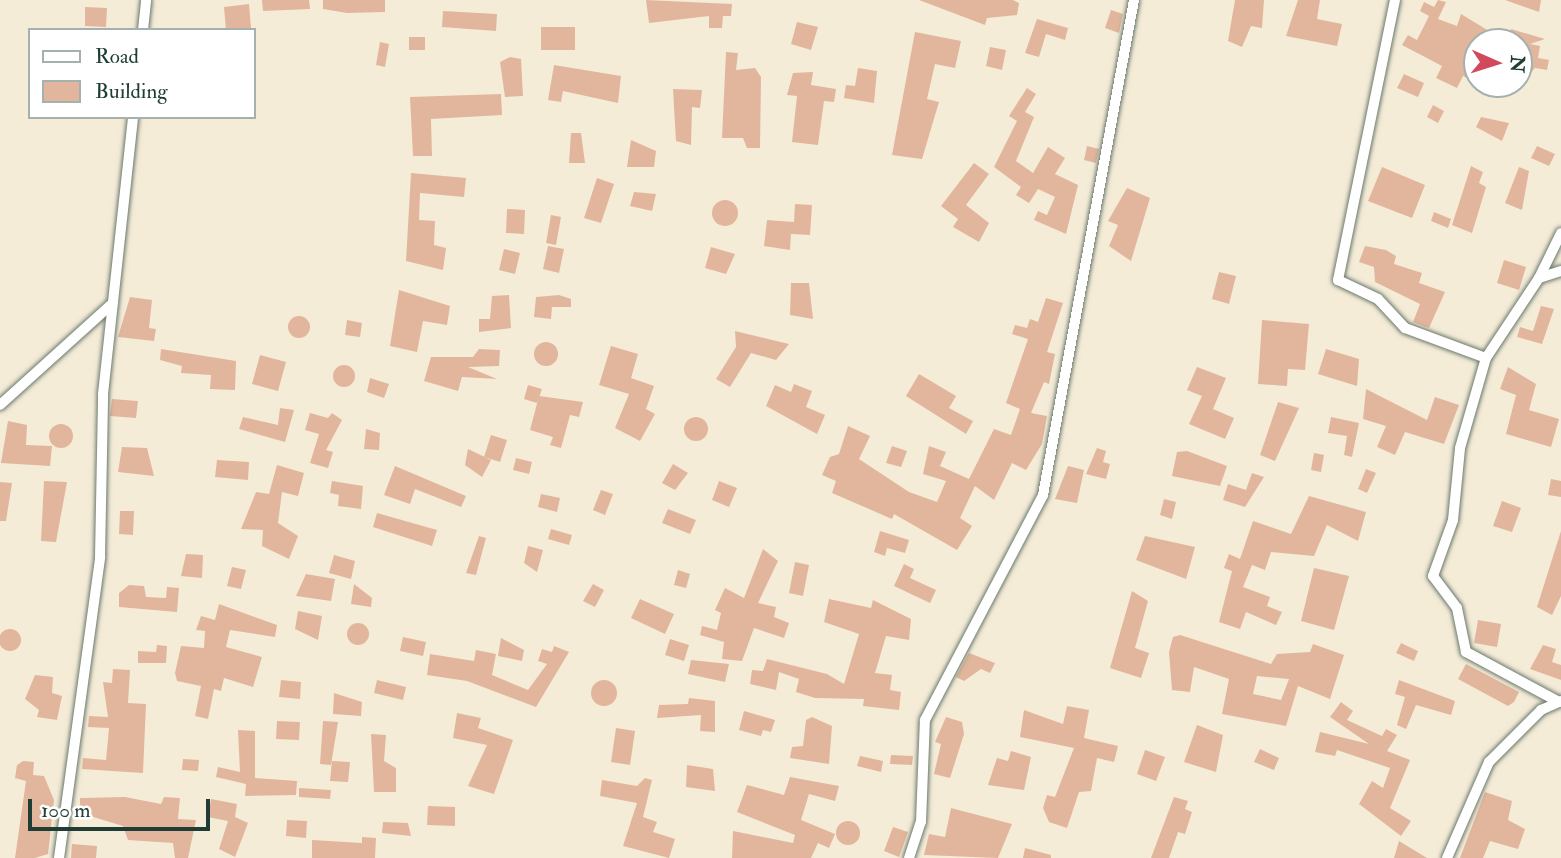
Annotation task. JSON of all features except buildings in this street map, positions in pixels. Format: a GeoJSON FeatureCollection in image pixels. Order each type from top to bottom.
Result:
{"type":"FeatureCollection","features":[{"type":"Feature","properties":{"kind":"street"},"geometry":{"type":"LineString","coordinates":[[143,28],[146,0]]}},
{"type":"Feature","properties":{"kind":"street"},"geometry":{"type":"LineString","coordinates":[[909,858],[921,822],[925,720],[1042,495],[1135,0]]}},
{"type":"Feature","properties":{"kind":"street"},"geometry":{"type":"LineString","coordinates":[[1395,0],[1338,280],[1378,299],[1405,328],[1486,358]]}},
{"type":"Feature","properties":{"kind":"street"},"geometry":{"type":"LineString","coordinates":[[59,858],[100,557],[103,394],[134,119]]}},
{"type":"Feature","properties":{"kind":"street"},"geometry":{"type":"LineString","coordinates":[[1560,702],[1466,652],[1457,608],[1433,576],[1453,520],[1460,448],[1486,358],[1539,278],[1561,233]]}},
{"type":"Feature","properties":{"kind":"street"},"geometry":{"type":"LineString","coordinates":[[1539,278],[1561,271]]}},
{"type":"Feature","properties":{"kind":"street"},"geometry":{"type":"LineString","coordinates":[[0,405],[113,303]]}},
{"type":"Feature","properties":{"kind":"street"},"geometry":{"type":"LineString","coordinates":[[1447,858],[1489,762],[1531,718],[1560,702]]}}]}
